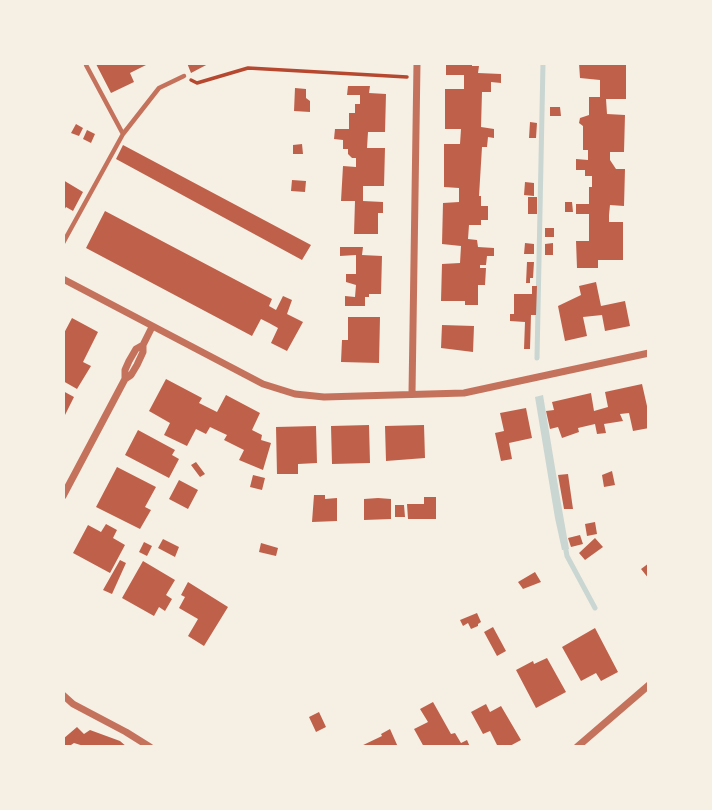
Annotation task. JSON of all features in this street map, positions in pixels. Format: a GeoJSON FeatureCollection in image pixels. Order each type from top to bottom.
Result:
{"type":"FeatureCollection","features":[{"type":"Feature","properties":{"kind":"street"},"geometry":{"type":"LineString","coordinates":[[412,394],[417,63]]}},
{"type":"Feature","properties":{"kind":"street"},"geometry":{"type":"LineString","coordinates":[[63,279],[263,384],[295,394],[324,397],[464,393],[649,353]]}},
{"type":"Feature","properties":{"kind":"street"},"geometry":{"type":"LineString","coordinates":[[63,496],[125,379],[129,361],[136,349],[143,345],[152,327]]}},
{"type":"Feature","properties":{"kind":"street"},"geometry":{"type":"LineString","coordinates":[[577,747],[649,685]]}},
{"type":"Feature","properties":{"kind":"street"},"geometry":{"type":"LineString","coordinates":[[63,695],[72,704],[150,747]]}},
{"type":"Feature","properties":{"kind":"lane"},"geometry":{"type":"LineString","coordinates":[[86,65],[123,134]]}},
{"type":"Feature","properties":{"kind":"lane"},"geometry":{"type":"LineString","coordinates":[[63,243],[123,134],[159,88],[184,76]]}},
{"type":"Feature","properties":{"kind":"path"},"geometry":{"type":"LineString","coordinates":[[184,76],[197,83],[248,68],[416,77]]}},
{"type":"Feature","properties":{"kind":"shaded area"},"geometry":{"type":"Polygon","coordinates":[[[543,395],[569,549],[562,550],[555,518],[535,397],[543,395]]]}},
{"type":"Feature","properties":{"kind":"building"},"geometry":{"type":"Polygon","coordinates":[[[150,63],[130,73],[134,82],[111,93],[96,64],[150,63]]]}},
{"type":"Feature","properties":{"kind":"building"},"geometry":{"type":"Polygon","coordinates":[[[187,63],[210,63],[191,73],[187,63]]]}},
{"type":"Feature","properties":{"kind":"building"},"geometry":{"type":"Polygon","coordinates":[[[446,63],[472,63],[472,66],[479,66],[478,73],[501,74],[501,83],[491,82],[491,92],[482,92],[481,127],[494,129],[494,138],[488,137],[487,147],[482,147],[479,196],[481,206],[488,206],[488,220],[481,220],[481,225],[469,225],[468,239],[477,240],[478,247],[494,248],[494,256],[487,256],[486,265],[480,265],[480,268],[486,268],[485,285],[478,285],[478,305],[465,305],[465,301],[441,301],[442,264],[460,263],[461,246],[442,244],[443,203],[459,202],[459,188],[444,187],[444,144],[460,144],[461,129],[445,129],[445,89],[464,89],[464,75],[446,75],[446,63]]]}},
{"type":"Feature","properties":{"kind":"building"},"geometry":{"type":"Polygon","coordinates":[[[579,63],[626,63],[626,99],[606,99],[607,114],[625,115],[624,152],[610,152],[610,160],[616,169],[625,169],[624,206],[610,205],[609,215],[609,222],[623,222],[623,260],[598,260],[598,268],[577,268],[576,241],[589,241],[589,214],[576,214],[576,204],[589,204],[589,187],[592,187],[592,176],[585,176],[585,170],[576,170],[576,159],[588,160],[588,150],[583,150],[583,126],[579,123],[580,118],[589,115],[589,97],[600,97],[600,80],[580,78],[579,63]]]}},
{"type":"Feature","properties":{"kind":"building"},"geometry":{"type":"Polygon","coordinates":[[[348,86],[370,86],[369,93],[386,94],[385,132],[368,132],[367,148],[385,148],[384,186],[363,186],[363,201],[383,202],[383,213],[378,213],[378,234],[354,234],[355,201],[341,201],[343,166],[356,167],[356,158],[348,154],[348,149],[343,149],[343,140],[334,139],[335,129],[349,129],[349,113],[355,113],[355,104],[360,104],[360,95],[347,95],[348,86]]]}},
{"type":"Feature","properties":{"kind":"building"},"geometry":{"type":"Polygon","coordinates":[[[295,88],[306,89],[310,112],[294,111],[295,88]]]}},
{"type":"Feature","properties":{"kind":"building"},"geometry":{"type":"Polygon","coordinates":[[[550,107],[560,107],[561,116],[550,116],[550,107]]]}},
{"type":"Feature","properties":{"kind":"building"},"geometry":{"type":"Polygon","coordinates":[[[530,122],[537,123],[536,138],[529,138],[530,122]]]}},
{"type":"Feature","properties":{"kind":"building"},"geometry":{"type":"Polygon","coordinates":[[[76,124],[83,128],[79,136],[71,133],[76,124]]]}},
{"type":"Feature","properties":{"kind":"building"},"geometry":{"type":"Polygon","coordinates":[[[87,130],[95,134],[91,143],[83,139],[87,130]]]}},
{"type":"Feature","properties":{"kind":"building"},"geometry":{"type":"Polygon","coordinates":[[[302,144],[303,154],[293,154],[293,145],[302,144]]]}},
{"type":"Feature","properties":{"kind":"building"},"geometry":{"type":"Polygon","coordinates":[[[123,145],[311,245],[302,260],[116,159],[123,145]]]}},
{"type":"Feature","properties":{"kind":"building"},"geometry":{"type":"Polygon","coordinates":[[[63,180],[83,192],[73,211],[66,207],[63,212],[63,180]]]}},
{"type":"Feature","properties":{"kind":"building"},"geometry":{"type":"Polygon","coordinates":[[[292,180],[306,181],[305,192],[291,191],[292,180]]]}},
{"type":"Feature","properties":{"kind":"building"},"geometry":{"type":"Polygon","coordinates":[[[525,182],[534,183],[534,196],[524,195],[525,182]]]}},
{"type":"Feature","properties":{"kind":"building"},"geometry":{"type":"Polygon","coordinates":[[[528,197],[537,197],[537,214],[528,214],[528,197]]]}},
{"type":"Feature","properties":{"kind":"building"},"geometry":{"type":"Polygon","coordinates":[[[565,202],[572,202],[573,212],[565,212],[565,202]]]}},
{"type":"Feature","properties":{"kind":"building"},"geometry":{"type":"Polygon","coordinates":[[[105,211],[272,299],[269,306],[276,310],[283,296],[292,300],[287,314],[303,322],[287,351],[271,343],[278,328],[269,323],[261,319],[252,336],[86,248],[105,211]]]}},
{"type":"Feature","properties":{"kind":"building"},"geometry":{"type":"Polygon","coordinates":[[[545,228],[554,228],[554,237],[545,237],[545,228]]]}},
{"type":"Feature","properties":{"kind":"building"},"geometry":{"type":"Polygon","coordinates":[[[525,243],[534,244],[534,254],[524,254],[525,243]]]}},
{"type":"Feature","properties":{"kind":"building"},"geometry":{"type":"Polygon","coordinates":[[[553,243],[553,255],[545,255],[545,244],[553,243]]]}},
{"type":"Feature","properties":{"kind":"building"},"geometry":{"type":"Polygon","coordinates":[[[340,247],[363,247],[362,255],[382,256],[381,294],[369,294],[369,297],[365,297],[365,306],[345,306],[345,296],[355,297],[356,285],[346,282],[346,274],[356,274],[356,255],[340,256],[340,247]]]}},
{"type":"Feature","properties":{"kind":"building"},"geometry":{"type":"Polygon","coordinates":[[[527,262],[534,262],[530,283],[526,283],[527,262]]]}},
{"type":"Feature","properties":{"kind":"building"},"geometry":{"type":"Polygon","coordinates":[[[596,282],[601,306],[625,301],[630,326],[605,331],[602,315],[583,317],[587,336],[565,341],[558,306],[581,295],[579,286],[596,282]]]}},
{"type":"Feature","properties":{"kind":"building"},"geometry":{"type":"Polygon","coordinates":[[[532,286],[537,286],[536,315],[531,315],[530,349],[524,349],[525,322],[510,321],[510,314],[514,314],[514,294],[532,294],[532,286]]]}},
{"type":"Feature","properties":{"kind":"building"},"geometry":{"type":"Polygon","coordinates":[[[348,317],[380,317],[379,363],[341,362],[342,340],[348,340],[348,317]]]}},
{"type":"Feature","properties":{"kind":"building"},"geometry":{"type":"Polygon","coordinates":[[[72,318],[98,332],[83,362],[91,366],[77,389],[63,381],[63,335],[72,318]]]}},
{"type":"Feature","properties":{"kind":"building"},"geometry":{"type":"Polygon","coordinates":[[[442,325],[474,326],[473,352],[441,348],[442,325]]]}},
{"type":"Feature","properties":{"kind":"building"},"geometry":{"type":"Polygon","coordinates":[[[166,379],[202,398],[199,403],[217,412],[226,395],[260,413],[252,430],[262,435],[261,440],[271,443],[263,470],[239,460],[244,450],[224,440],[227,435],[210,427],[206,434],[196,429],[187,446],[164,435],[170,423],[149,411],[166,379]]]}},
{"type":"Feature","properties":{"kind":"building"},"geometry":{"type":"Polygon","coordinates":[[[642,384],[649,406],[649,428],[633,431],[629,413],[620,414],[623,421],[604,424],[606,433],[597,434],[595,424],[578,428],[579,432],[562,438],[558,427],[550,429],[546,411],[554,410],[552,402],[591,393],[594,411],[608,407],[605,392],[642,384]]]}},
{"type":"Feature","properties":{"kind":"building"},"geometry":{"type":"Polygon","coordinates":[[[63,391],[74,397],[63,419],[63,391]]]}},
{"type":"Feature","properties":{"kind":"building"},"geometry":{"type":"Polygon","coordinates":[[[526,408],[532,438],[509,443],[512,459],[501,461],[495,433],[504,431],[500,413],[526,408]]]}},
{"type":"Feature","properties":{"kind":"building"},"geometry":{"type":"Polygon","coordinates":[[[369,425],[370,463],[332,464],[331,426],[369,425]]]}},
{"type":"Feature","properties":{"kind":"building"},"geometry":{"type":"Polygon","coordinates":[[[424,425],[425,458],[386,461],[385,426],[424,425]]]}},
{"type":"Feature","properties":{"kind":"building"},"geometry":{"type":"Polygon","coordinates":[[[316,426],[317,463],[298,464],[298,474],[277,474],[276,427],[316,426]]]}},
{"type":"Feature","properties":{"kind":"building"},"geometry":{"type":"Polygon","coordinates":[[[138,430],[175,450],[172,455],[179,459],[169,478],[125,455],[138,430]]]}},
{"type":"Feature","properties":{"kind":"building"},"geometry":{"type":"Polygon","coordinates":[[[196,462],[205,474],[200,477],[191,465],[196,462]]]}},
{"type":"Feature","properties":{"kind":"building"},"geometry":{"type":"Polygon","coordinates":[[[117,467],[156,487],[145,507],[151,510],[140,529],[96,507],[117,467]]]}},
{"type":"Feature","properties":{"kind":"building"},"geometry":{"type":"Polygon","coordinates":[[[612,471],[615,485],[604,487],[602,475],[612,471]]]}},
{"type":"Feature","properties":{"kind":"building"},"geometry":{"type":"Polygon","coordinates":[[[568,474],[573,509],[564,509],[558,475],[568,474]]]}},
{"type":"Feature","properties":{"kind":"building"},"geometry":{"type":"Polygon","coordinates":[[[253,475],[265,478],[262,490],[250,487],[253,475]]]}},
{"type":"Feature","properties":{"kind":"building"},"geometry":{"type":"Polygon","coordinates":[[[179,480],[198,490],[188,509],[169,499],[179,480]]]}},
{"type":"Feature","properties":{"kind":"building"},"geometry":{"type":"Polygon","coordinates":[[[314,495],[325,495],[325,499],[337,498],[337,521],[312,522],[314,495]]]}},
{"type":"Feature","properties":{"kind":"building"},"geometry":{"type":"Polygon","coordinates":[[[424,497],[436,497],[436,519],[408,519],[407,504],[424,504],[424,497]]]}},
{"type":"Feature","properties":{"kind":"building"},"geometry":{"type":"Polygon","coordinates":[[[364,499],[391,499],[391,519],[364,520],[364,499]]]}},
{"type":"Feature","properties":{"kind":"building"},"geometry":{"type":"Polygon","coordinates":[[[395,505],[404,505],[405,517],[395,517],[395,505]]]}},
{"type":"Feature","properties":{"kind":"building"},"geometry":{"type":"Polygon","coordinates":[[[595,522],[597,534],[587,536],[585,524],[595,522]]]}},
{"type":"Feature","properties":{"kind":"building"},"geometry":{"type":"Polygon","coordinates":[[[106,524],[117,530],[113,538],[125,545],[110,573],[73,553],[88,525],[101,532],[106,524]]]}},
{"type":"Feature","properties":{"kind":"building"},"geometry":{"type":"Polygon","coordinates":[[[580,535],[583,544],[571,547],[568,538],[580,535]]]}},
{"type":"Feature","properties":{"kind":"building"},"geometry":{"type":"Polygon","coordinates":[[[595,538],[603,547],[585,560],[579,553],[595,538]]]}},
{"type":"Feature","properties":{"kind":"building"},"geometry":{"type":"Polygon","coordinates":[[[163,539],[179,547],[175,557],[158,548],[163,539]]]}},
{"type":"Feature","properties":{"kind":"building"},"geometry":{"type":"Polygon","coordinates":[[[144,542],[152,546],[147,556],[139,552],[144,542]]]}},
{"type":"Feature","properties":{"kind":"building"},"geometry":{"type":"Polygon","coordinates":[[[261,543],[278,548],[276,556],[259,552],[261,543]]]}},
{"type":"Feature","properties":{"kind":"building"},"geometry":{"type":"Polygon","coordinates":[[[120,560],[126,563],[112,594],[103,590],[120,560]]]}},
{"type":"Feature","properties":{"kind":"building"},"geometry":{"type":"Polygon","coordinates":[[[143,561],[175,580],[166,595],[172,599],[165,611],[159,607],[154,616],[122,598],[143,561]]]}},
{"type":"Feature","properties":{"kind":"building"},"geometry":{"type":"Polygon","coordinates":[[[649,563],[649,579],[641,569],[649,563]]]}},
{"type":"Feature","properties":{"kind":"building"},"geometry":{"type":"Polygon","coordinates":[[[535,572],[541,582],[523,589],[518,582],[535,572]]]}},
{"type":"Feature","properties":{"kind":"building"},"geometry":{"type":"Polygon","coordinates":[[[188,582],[228,607],[204,646],[188,636],[198,619],[179,608],[185,597],[181,595],[188,582]]]}},
{"type":"Feature","properties":{"kind":"building"},"geometry":{"type":"Polygon","coordinates":[[[477,613],[481,622],[478,626],[471,629],[468,623],[463,626],[460,620],[477,613]]]}},
{"type":"Feature","properties":{"kind":"building"},"geometry":{"type":"Polygon","coordinates":[[[493,627],[506,651],[497,656],[484,632],[493,627]]]}},
{"type":"Feature","properties":{"kind":"building"},"geometry":{"type":"Polygon","coordinates":[[[595,628],[618,672],[601,681],[596,673],[581,681],[562,647],[595,628]]]}},
{"type":"Feature","properties":{"kind":"building"},"geometry":{"type":"Polygon","coordinates":[[[547,658],[566,692],[536,708],[516,670],[533,661],[534,664],[547,658]]]}},
{"type":"Feature","properties":{"kind":"building"},"geometry":{"type":"Polygon","coordinates":[[[433,702],[451,734],[455,733],[461,743],[467,740],[470,747],[424,747],[414,729],[428,722],[420,709],[433,702]]]}},
{"type":"Feature","properties":{"kind":"building"},"geometry":{"type":"Polygon","coordinates":[[[486,704],[490,712],[501,706],[521,740],[508,747],[498,747],[490,731],[483,734],[471,712],[486,704]]]}},
{"type":"Feature","properties":{"kind":"building"},"geometry":{"type":"Polygon","coordinates":[[[319,712],[326,727],[316,732],[309,717],[319,712]]]}},
{"type":"Feature","properties":{"kind":"building"},"geometry":{"type":"Polygon","coordinates":[[[77,727],[84,734],[90,730],[120,741],[127,747],[87,747],[74,743],[63,747],[63,739],[77,727]]]}},
{"type":"Feature","properties":{"kind":"building"},"geometry":{"type":"Polygon","coordinates":[[[390,729],[398,747],[359,747],[382,736],[381,734],[390,729]]]}},
{"type":"Feature","properties":{"kind":"waterway"},"geometry":{"type":"LineString","coordinates":[[537,358],[543,63]]}},
{"type":"Feature","properties":{"kind":"waterway"},"geometry":{"type":"LineString","coordinates":[[565,545],[567,556],[595,608]]}}]}
